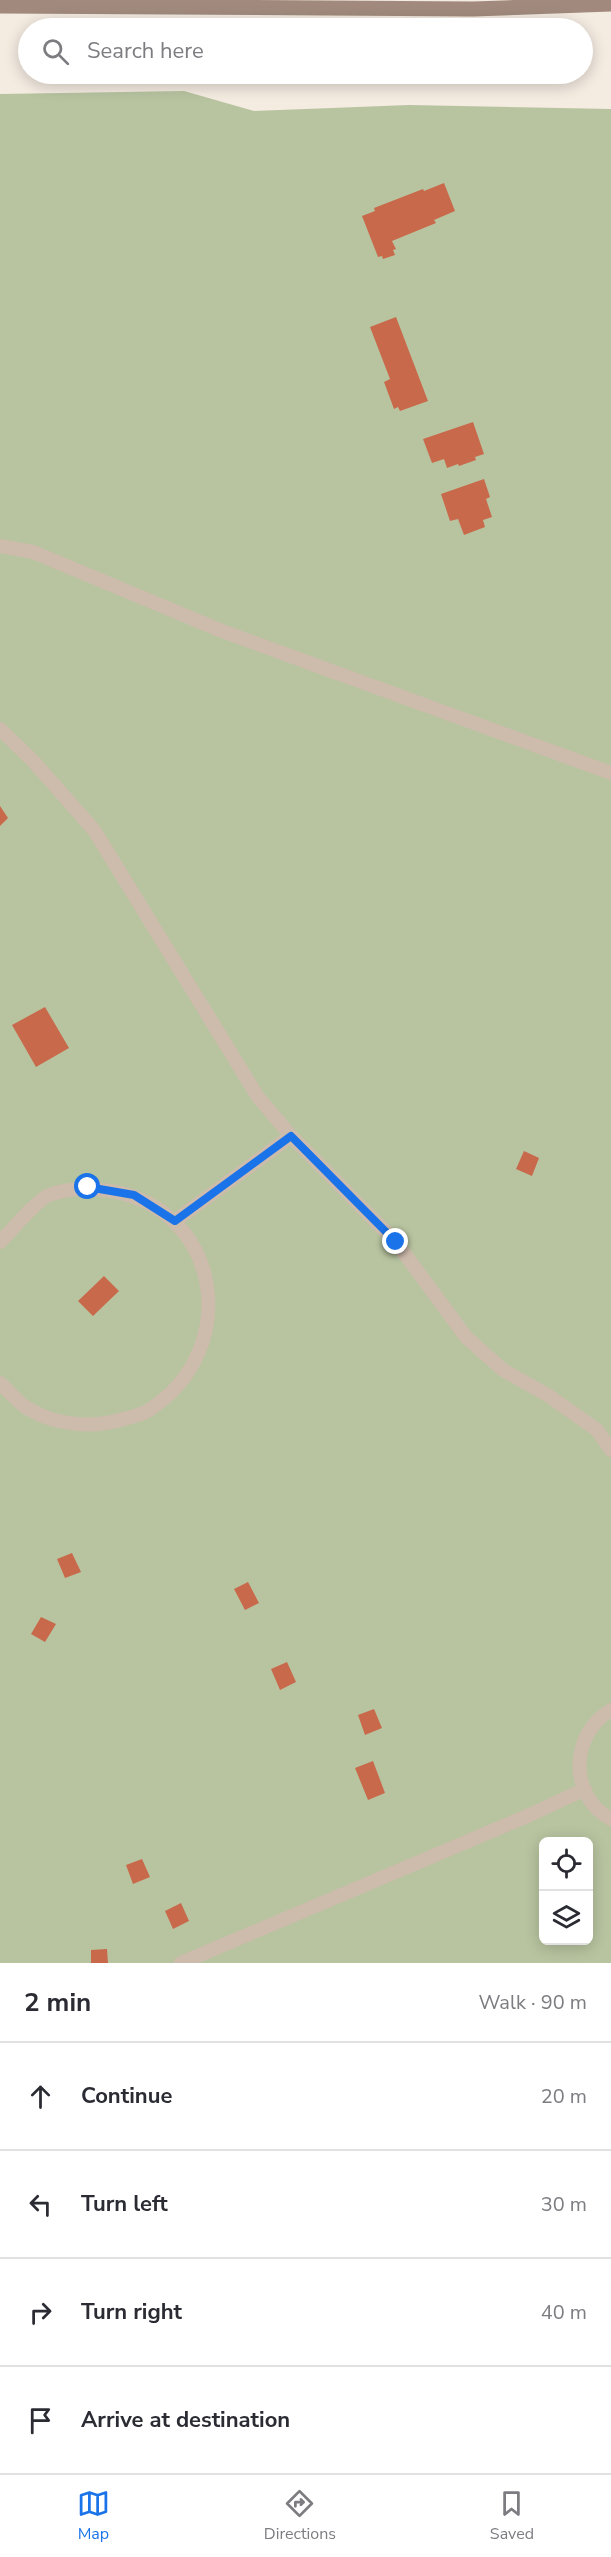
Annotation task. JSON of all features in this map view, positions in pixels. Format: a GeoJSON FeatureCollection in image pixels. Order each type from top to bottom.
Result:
{"type":"FeatureCollection","features":[{"type":"Feature","properties":{"kind":"main road"},"geometry":{"type":"LineString","coordinates":[[0,6],[380,9],[611,4]]}},
{"type":"Feature","properties":{"kind":"lane"},"geometry":{"type":"LineString","coordinates":[[0,546],[33,552],[222,631],[611,773]]}},
{"type":"Feature","properties":{"kind":"lane"},"geometry":{"type":"LineString","coordinates":[[0,729],[33,761],[94,830],[258,1096],[291,1136],[396,1242],[466,1337],[503,1370],[549,1396],[597,1430],[611,1450]]}},
{"type":"Feature","properties":{"kind":"lane"},"geometry":{"type":"LineString","coordinates":[[175,1221],[291,1136]]}},
{"type":"Feature","properties":{"kind":"lane"},"geometry":{"type":"LineString","coordinates":[[0,1242],[47,1195],[88,1187],[134,1195],[175,1221],[200,1258],[210,1298],[202,1348],[182,1383],[148,1411],[108,1424],[66,1423],[27,1408],[0,1383]]}},
{"type":"Feature","properties":{"kind":"lane"},"geometry":{"type":"LineString","coordinates":[[611,1710],[601,1716],[587,1733],[580,1750],[579,1772],[588,1799],[603,1815],[611,1819]]}},
{"type":"Feature","properties":{"kind":"lane"},"geometry":{"type":"LineString","coordinates":[[181,1963],[532,1815],[585,1789]]}},
{"type":"Feature","properties":{"kind":"green space"},"geometry":{"type":"Polygon","coordinates":[[[184,91],[254,111],[409,105],[611,109],[611,1963],[0,1963],[0,94],[184,91]]]}},
{"type":"Feature","properties":{"kind":"building"},"geometry":{"type":"Polygon","coordinates":[[[444,183],[455,211],[434,220],[436,223],[392,241],[396,249],[393,250],[395,255],[383,259],[382,256],[378,257],[362,216],[375,211],[374,208],[444,183]]]}},
{"type":"Feature","properties":{"kind":"building"},"geometry":{"type":"Polygon","coordinates":[[[396,317],[428,401],[400,411],[398,407],[394,409],[384,382],[390,379],[370,327],[396,317]]]}},
{"type":"Feature","properties":{"kind":"building"},"geometry":{"type":"Polygon","coordinates":[[[473,422],[484,454],[475,457],[476,460],[459,466],[458,464],[447,468],[444,459],[432,463],[423,439],[473,422]]]}},
{"type":"Feature","properties":{"kind":"building"},"geometry":{"type":"Polygon","coordinates":[[[484,479],[490,497],[486,499],[492,517],[483,520],[485,527],[464,535],[458,519],[450,521],[441,494],[484,479]]]}},
{"type":"Feature","properties":{"kind":"building"},"geometry":{"type":"Polygon","coordinates":[[[0,806],[8,818],[0,826],[0,806]]]}},
{"type":"Feature","properties":{"kind":"building"},"geometry":{"type":"Polygon","coordinates":[[[45,1007],[69,1048],[36,1067],[12,1025],[45,1007]]]}},
{"type":"Feature","properties":{"kind":"building"},"geometry":{"type":"Polygon","coordinates":[[[524,1151],[539,1158],[532,1176],[516,1169],[524,1151]]]}},
{"type":"Feature","properties":{"kind":"building"},"geometry":{"type":"Polygon","coordinates":[[[104,1276],[119,1291],[93,1316],[78,1301],[104,1276]]]}},
{"type":"Feature","properties":{"kind":"building"},"geometry":{"type":"Polygon","coordinates":[[[72,1553],[81,1572],[65,1578],[57,1559],[72,1553]]]}},
{"type":"Feature","properties":{"kind":"building"},"geometry":{"type":"Polygon","coordinates":[[[248,1582],[259,1603],[245,1610],[234,1589],[248,1582]]]}},
{"type":"Feature","properties":{"kind":"building"},"geometry":{"type":"Polygon","coordinates":[[[41,1617],[56,1624],[45,1642],[31,1634],[41,1617]]]}},
{"type":"Feature","properties":{"kind":"building"},"geometry":{"type":"Polygon","coordinates":[[[287,1662],[296,1682],[280,1690],[271,1669],[287,1662]]]}},
{"type":"Feature","properties":{"kind":"building"},"geometry":{"type":"Polygon","coordinates":[[[374,1709],[382,1728],[365,1735],[358,1715],[374,1709]]]}},
{"type":"Feature","properties":{"kind":"building"},"geometry":{"type":"Polygon","coordinates":[[[373,1761],[385,1793],[368,1800],[355,1768],[373,1761]]]}},
{"type":"Feature","properties":{"kind":"building"},"geometry":{"type":"Polygon","coordinates":[[[142,1859],[150,1877],[133,1884],[126,1865],[142,1859]]]}},
{"type":"Feature","properties":{"kind":"building"},"geometry":{"type":"Polygon","coordinates":[[[181,1903],[189,1921],[173,1929],[165,1911],[181,1903]]]}},
{"type":"Feature","properties":{"kind":"building"},"geometry":{"type":"Polygon","coordinates":[[[107,1949],[108,1963],[91,1963],[91,1950],[107,1949]]]}},
{"type":"Feature","properties":{"kind":"route"},"geometry":{"type":"LineString","coordinates":[[88,1187],[134,1195],[175,1221],[291,1136],[396,1242]]}}]}
